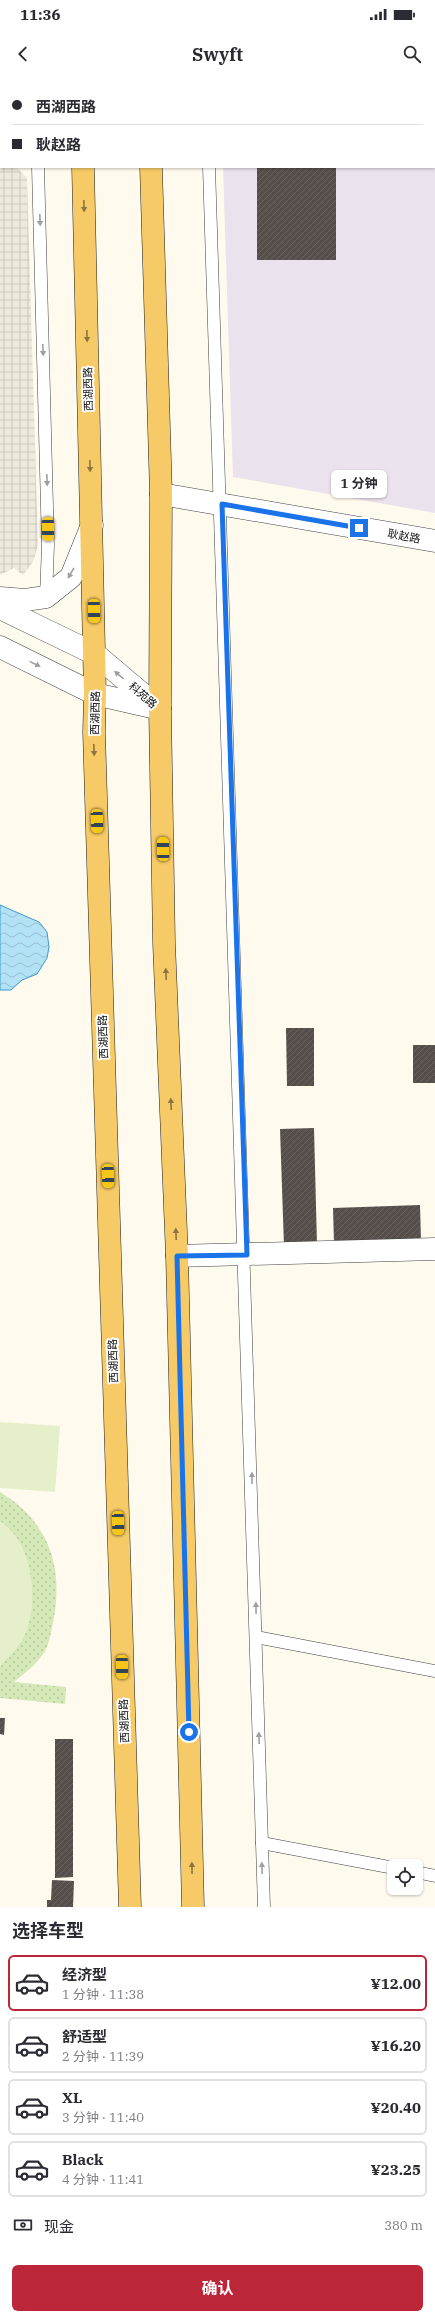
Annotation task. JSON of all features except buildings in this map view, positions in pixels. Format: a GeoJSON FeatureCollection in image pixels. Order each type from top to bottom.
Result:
{"type":"FeatureCollection","features":[{"type":"Feature","properties":{"kind":"main road","name":"西湖西路"},"geometry":{"type":"LineString","coordinates":[[83,168],[92,525],[95,694],[94,739],[130,1907]]}},
{"type":"Feature","properties":{"kind":"main road"},"geometry":{"type":"LineString","coordinates":[[151,168],[161,494],[160,709],[164,943],[177,1256],[193,1907]]}},
{"type":"Feature","properties":{"kind":"street","name":"耿赵路"},"geometry":{"type":"LineString","coordinates":[[161,494],[435,542]]}},
{"type":"Feature","properties":{"kind":"street"},"geometry":{"type":"LineString","coordinates":[[0,598],[25,600],[46,597],[71,577],[92,525]]}},
{"type":"Feature","properties":{"kind":"street","name":"科苑路"},"geometry":{"type":"LineString","coordinates":[[0,608],[94,654],[160,709]]}},
{"type":"Feature","properties":{"kind":"street","name":"科苑路"},"geometry":{"type":"LineString","coordinates":[[0,647],[95,694],[160,709]]}},
{"type":"Feature","properties":{"kind":"street"},"geometry":{"type":"LineString","coordinates":[[177,1256],[435,1249]]}},
{"type":"Feature","properties":{"kind":"lane"},"geometry":{"type":"LineString","coordinates":[[38,168],[48,545],[46,597]]}},
{"type":"Feature","properties":{"kind":"lane"},"geometry":{"type":"LineString","coordinates":[[209,168],[222,504],[247,1255],[264,1907]]}},
{"type":"Feature","properties":{"kind":"lane"},"geometry":{"type":"LineString","coordinates":[[256,1637],[435,1671]]}},
{"type":"Feature","properties":{"kind":"lane"},"geometry":{"type":"LineString","coordinates":[[262,1843],[387,1867]]}},
{"type":"Feature","properties":{"kind":"lane"},"geometry":{"type":"LineString","coordinates":[[423,1873],[435,1876]]}},
{"type":"Feature","properties":{"kind":"shaded area"},"geometry":{"type":"Polygon","coordinates":[[[0,168],[17,168],[27,178],[38,545],[33,562],[23,575],[14,568],[0,575],[0,168]]]}},
{"type":"Feature","properties":{"kind":"shaded area"},"geometry":{"type":"Polygon","coordinates":[[[223,168],[435,168],[435,513],[233,477],[223,168]]]}},
{"type":"Feature","properties":{"kind":"green space"},"geometry":{"type":"Polygon","coordinates":[[[0,1422],[60,1426],[55,1492],[0,1488],[0,1422]]]}},
{"type":"Feature","properties":{"kind":"green space"},"geometry":{"type":"Polygon","coordinates":[[[0,1492],[16,1503],[29,1515],[39,1528],[47,1542],[53,1558],[56,1575],[55,1611],[47,1647],[37,1662],[14,1682],[66,1687],[65,1704],[0,1698],[0,1492]]]}},
{"type":"Feature","properties":{"kind":"green space"},"geometry":{"type":"Polygon","coordinates":[[[0,1521],[11,1530],[19,1541],[25,1554],[32,1584],[32,1599],[31,1614],[26,1633],[16,1648],[0,1666],[0,1521]]]}},
{"type":"Feature","properties":{"kind":"water"},"geometry":{"type":"Polygon","coordinates":[[[0,905],[39,922],[47,932],[49,947],[47,958],[37,974],[22,980],[11,990],[0,990],[0,905]]]}},
{"type":"Feature","properties":{"kind":"route"},"geometry":{"type":"LineString","coordinates":[[189,1732],[177,1256],[247,1255],[222,504],[359,528]]}}]}
